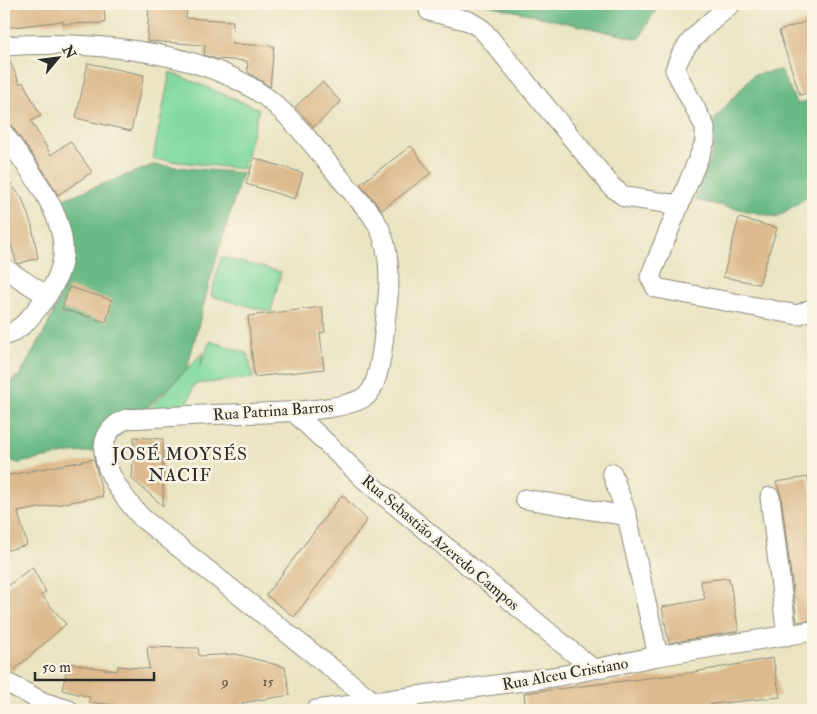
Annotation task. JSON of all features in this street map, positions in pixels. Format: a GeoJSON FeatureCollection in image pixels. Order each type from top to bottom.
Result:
{"type":"FeatureCollection","features":[{"type":"Feature","properties":{"kind":"street"},"geometry":{"type":"LineString","coordinates":[[731,4],[688,45],[678,58],[675,70],[705,127],[706,142],[650,277],[656,288],[798,315],[813,308]]}},
{"type":"Feature","properties":{"kind":"street"},"geometry":{"type":"LineString","coordinates":[[429,11],[470,21],[482,29],[613,188],[625,198],[679,206]]}},
{"type":"Feature","properties":{"kind":"street","name":"Rua Patrina Barros"},"geometry":{"type":"LineString","coordinates":[[4,46],[32,44],[130,50],[155,54],[214,70],[251,88],[267,99],[294,124],[372,216],[383,236],[388,254],[390,280],[378,372],[372,390],[365,397],[350,403],[294,412],[126,419],[114,424],[105,442],[106,460],[114,484],[142,518],[374,702]]}},
{"type":"Feature","properties":{"kind":"street"},"geometry":{"type":"LineString","coordinates":[[4,134],[47,198],[60,230],[63,256],[58,278],[47,296],[28,321],[15,332],[4,336]]}},
{"type":"Feature","properties":{"kind":"street"},"geometry":{"type":"LineString","coordinates":[[4,268],[47,296]]}},
{"type":"Feature","properties":{"kind":"street","name":"Rua Sebastião Azeredo Campos"},"geometry":{"type":"LineString","coordinates":[[294,412],[365,480],[593,669]]}},
{"type":"Feature","properties":{"kind":"street"},"geometry":{"type":"LineString","coordinates":[[612,473],[626,516],[658,656]]}},
{"type":"Feature","properties":{"kind":"street"},"geometry":{"type":"LineString","coordinates":[[770,497],[787,636]]}},
{"type":"Feature","properties":{"kind":"street"},"geometry":{"type":"LineString","coordinates":[[525,499],[626,516]]}},
{"type":"Feature","properties":{"kind":"street","name":"Rua Alceu Cristiano"},"geometry":{"type":"LineString","coordinates":[[316,710],[559,676],[658,656],[813,631]]}},
{"type":"Feature","properties":{"kind":"street"},"geometry":{"type":"LineString","coordinates":[[4,681],[43,702],[69,710]]}},
{"type":"Feature","properties":{"kind":"green space"},"geometry":{"type":"Polygon","coordinates":[[[483,4],[659,4],[639,39],[483,4]]]}},
{"type":"Feature","properties":{"kind":"green space"},"geometry":{"type":"Polygon","coordinates":[[[780,70],[797,104],[813,99],[813,198],[809,196],[777,217],[695,200],[713,152],[714,120],[753,75],[780,70]]]}},
{"type":"Feature","properties":{"kind":"green space"},"geometry":{"type":"Polygon","coordinates":[[[170,72],[259,109],[243,169],[153,159],[170,72]]]}},
{"type":"Feature","properties":{"kind":"green space"},"geometry":{"type":"Polygon","coordinates":[[[153,165],[242,173],[209,284],[187,369],[103,451],[71,453],[19,463],[4,459],[4,385],[19,376],[47,327],[62,292],[73,254],[58,201],[153,165]]]}},
{"type":"Feature","properties":{"kind":"green space"},"geometry":{"type":"Polygon","coordinates":[[[221,257],[281,272],[271,312],[211,296],[221,257]]]}},
{"type":"Feature","properties":{"kind":"green space"},"geometry":{"type":"Polygon","coordinates":[[[210,341],[248,354],[253,378],[194,384],[186,409],[146,413],[203,352],[200,367],[210,341]]]}},
{"type":"Feature","properties":{"kind":"building"},"geometry":{"type":"Polygon","coordinates":[[[4,4],[104,4],[105,23],[63,24],[63,21],[5,28],[4,4]]]}},
{"type":"Feature","properties":{"kind":"building"},"geometry":{"type":"Polygon","coordinates":[[[149,4],[187,4],[186,18],[233,21],[232,44],[274,46],[270,87],[248,72],[247,61],[216,59],[204,55],[205,45],[147,41],[149,4]]]}},
{"type":"Feature","properties":{"kind":"building"},"geometry":{"type":"Polygon","coordinates":[[[813,19],[813,91],[800,95],[779,31],[813,19]]]}},
{"type":"Feature","properties":{"kind":"building"},"geometry":{"type":"Polygon","coordinates":[[[4,57],[8,57],[20,84],[23,82],[41,116],[31,121],[51,155],[70,141],[92,172],[58,195],[43,170],[4,115],[4,57]]]}},
{"type":"Feature","properties":{"kind":"building"},"geometry":{"type":"Polygon","coordinates":[[[88,63],[144,75],[131,131],[76,118],[88,63]]]}},
{"type":"Feature","properties":{"kind":"building"},"geometry":{"type":"Polygon","coordinates":[[[322,82],[341,102],[314,127],[295,107],[322,82]]]}},
{"type":"Feature","properties":{"kind":"building"},"geometry":{"type":"Polygon","coordinates":[[[411,146],[431,173],[382,210],[360,184],[411,146]]]}},
{"type":"Feature","properties":{"kind":"building"},"geometry":{"type":"Polygon","coordinates":[[[254,158],[303,173],[295,199],[246,184],[254,158]]]}},
{"type":"Feature","properties":{"kind":"building"},"geometry":{"type":"Polygon","coordinates":[[[4,175],[22,198],[32,226],[38,258],[18,264],[9,237],[4,240],[4,175]]]}},
{"type":"Feature","properties":{"kind":"building"},"geometry":{"type":"Polygon","coordinates":[[[739,218],[777,228],[759,284],[723,277],[739,218]]]}},
{"type":"Feature","properties":{"kind":"building"},"geometry":{"type":"Polygon","coordinates":[[[69,287],[112,300],[106,322],[62,309],[69,287]]]}},
{"type":"Feature","properties":{"kind":"building"},"geometry":{"type":"Polygon","coordinates":[[[322,307],[325,332],[320,333],[324,369],[254,377],[248,316],[322,307]]]}},
{"type":"Feature","properties":{"kind":"building"},"geometry":{"type":"Polygon","coordinates":[[[134,437],[163,439],[163,506],[132,479],[134,437]]]}},
{"type":"Feature","properties":{"kind":"building"},"geometry":{"type":"Polygon","coordinates":[[[94,459],[103,496],[18,512],[27,545],[4,551],[4,476],[94,459]]]}},
{"type":"Feature","properties":{"kind":"building"},"geometry":{"type":"Polygon","coordinates":[[[808,477],[813,506],[813,620],[797,622],[781,496],[776,482],[808,477]]]}},
{"type":"Feature","properties":{"kind":"building"},"geometry":{"type":"Polygon","coordinates":[[[342,495],[367,520],[294,617],[266,595],[342,495]]]}},
{"type":"Feature","properties":{"kind":"building"},"geometry":{"type":"Polygon","coordinates":[[[32,567],[46,592],[41,595],[66,624],[12,672],[4,665],[4,589],[32,567]]]}},
{"type":"Feature","properties":{"kind":"building"},"geometry":{"type":"Polygon","coordinates":[[[729,578],[739,631],[669,643],[662,607],[705,599],[700,581],[729,578]]]}},
{"type":"Feature","properties":{"kind":"building"},"geometry":{"type":"Polygon","coordinates":[[[147,647],[198,648],[199,656],[236,654],[285,667],[290,695],[242,703],[243,707],[153,710],[89,702],[90,697],[62,690],[68,663],[117,671],[118,666],[149,669],[147,647]]]}},
{"type":"Feature","properties":{"kind":"building"},"geometry":{"type":"Polygon","coordinates":[[[773,658],[780,697],[713,704],[699,710],[526,710],[524,693],[689,673],[773,658]]]}},
{"type":"Feature","properties":{"kind":"district","name":"JOSÉ MOYSÉS NACIF"},"geometry":{"type":"Point","coordinates":[180,464]}}]}
